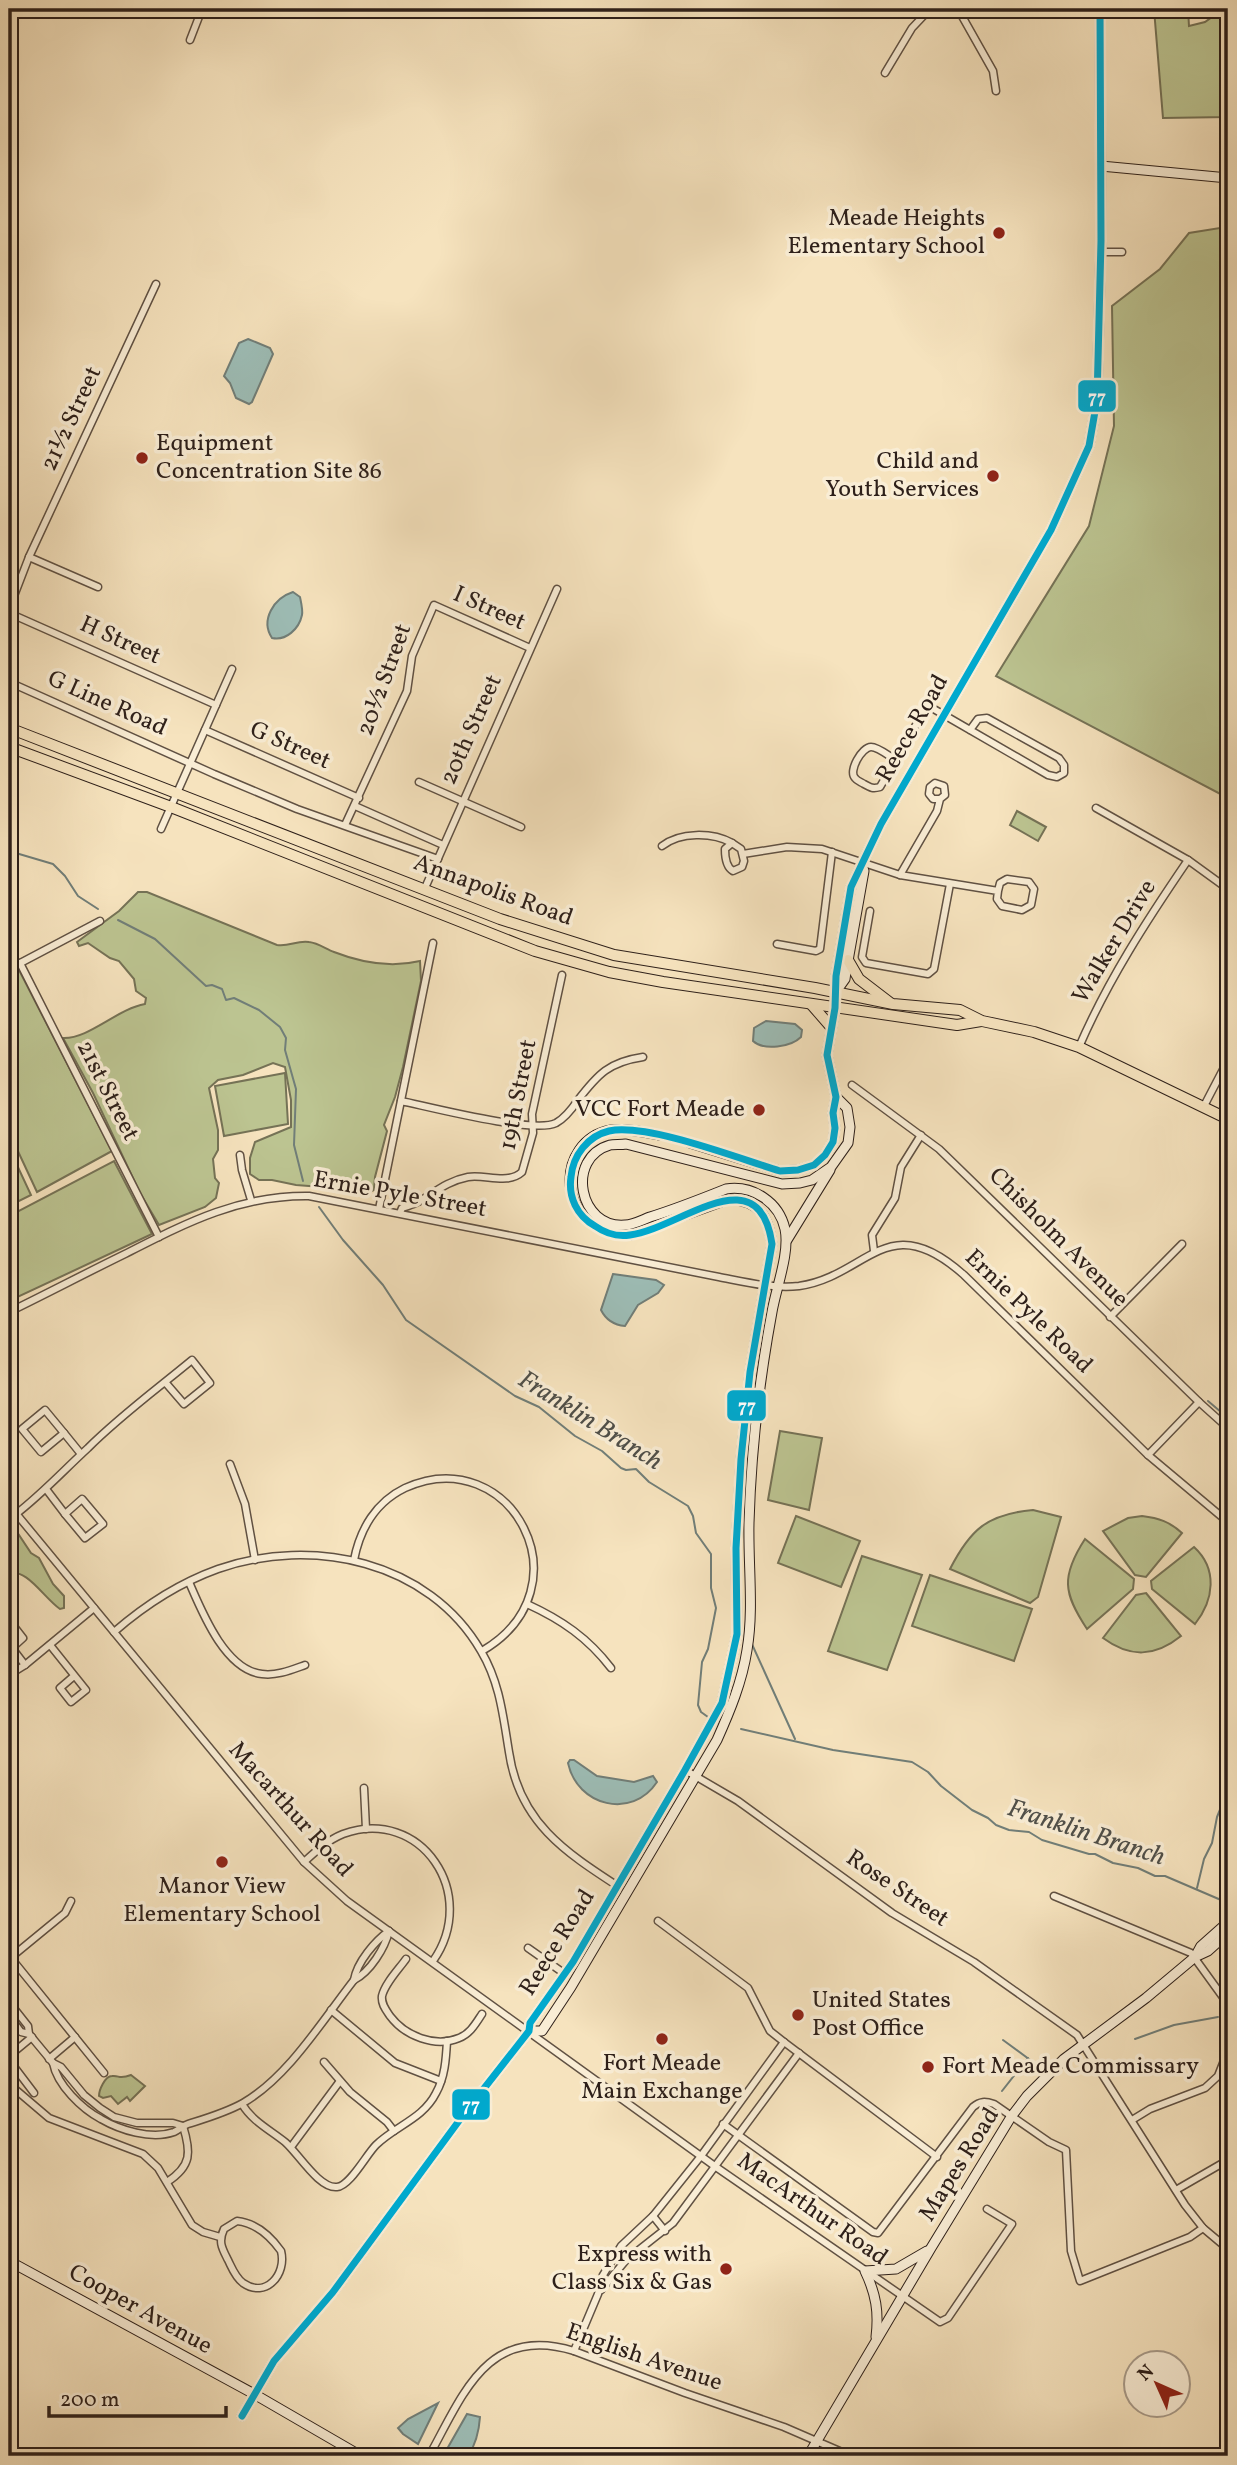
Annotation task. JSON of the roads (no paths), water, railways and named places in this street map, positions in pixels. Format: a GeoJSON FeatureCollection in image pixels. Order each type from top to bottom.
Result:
{"type":"FeatureCollection","features":[{"type":"Feature","properties":{"kind":"main road","name":"Annapolis Road"},"geometry":{"type":"LineString","coordinates":[[9,728],[500,919],[614,955],[892,1004],[960,1010],[982,1021],[1034,1032],[1079,1047],[1228,1119]]}},
{"type":"Feature","properties":{"kind":"main road","name":"Annapolis Road"},"geometry":{"type":"LineString","coordinates":[[9,747],[171,807],[535,951],[609,972],[835,1008],[957,1024],[982,1021]]}},
{"type":"Feature","properties":{"kind":"main road"},"geometry":{"type":"LineString","coordinates":[[399,897],[423,894],[425,888]]}},
{"type":"Feature","properties":{"kind":"main road"},"geometry":{"type":"LineString","coordinates":[[848,960],[859,979],[892,1004]]}},
{"type":"Feature","properties":{"kind":"main road"},"geometry":{"type":"LineString","coordinates":[[811,1004],[831,1027]]}},
{"type":"Feature","properties":{"kind":"street"},"geometry":{"type":"LineString","coordinates":[[190,40],[202,9]]}},
{"type":"Feature","properties":{"kind":"street"},"geometry":{"type":"LineString","coordinates":[[885,73],[912,28],[930,9]]}},
{"type":"Feature","properties":{"kind":"street"},"geometry":{"type":"LineString","coordinates":[[958,9],[993,71],[996,91]]}},
{"type":"Feature","properties":{"kind":"street","name":"Reece Road"},"geometry":{"type":"LineString","coordinates":[[690,1143],[780,1171],[798,1170],[814,1165],[825,1155],[835,1128],[833,1113],[836,1097],[827,1055],[851,887],[881,824],[1026,577],[1051,530],[1089,446],[1097,400],[1101,253],[1100,9]]}},
{"type":"Feature","properties":{"kind":"street"},"geometry":{"type":"LineString","coordinates":[[1101,166],[1228,178]]}},
{"type":"Feature","properties":{"kind":"street"},"geometry":{"type":"LineString","coordinates":[[1101,253],[1122,252]]}},
{"type":"Feature","properties":{"kind":"street","name":"21½ Street"},"geometry":{"type":"LineString","coordinates":[[9,610],[29,557],[156,284]]}},
{"type":"Feature","properties":{"kind":"street"},"geometry":{"type":"LineString","coordinates":[[29,557],[98,587]]}},
{"type":"Feature","properties":{"kind":"street","name":"20th Street"},"geometry":{"type":"LineString","coordinates":[[425,888],[557,589]]}},
{"type":"Feature","properties":{"kind":"street","name":"I Street"},"geometry":{"type":"LineString","coordinates":[[434,605],[530,648]]}},
{"type":"Feature","properties":{"kind":"street","name":"20½ Street"},"geometry":{"type":"LineString","coordinates":[[345,825],[407,691],[412,656],[434,605]]}},
{"type":"Feature","properties":{"kind":"street","name":"H Street"},"geometry":{"type":"LineString","coordinates":[[9,610],[216,705]]}},
{"type":"Feature","properties":{"kind":"street"},"geometry":{"type":"LineString","coordinates":[[161,829],[232,669]]}},
{"type":"Feature","properties":{"kind":"street","name":"G Line Road"},"geometry":{"type":"LineString","coordinates":[[9,682],[190,762]]}},
{"type":"Feature","properties":{"kind":"street"},"geometry":{"type":"LineString","coordinates":[[896,760],[873,747],[868,747],[852,775],[876,789],[880,787],[896,760],[924,711],[932,709],[1052,777],[1064,773],[1064,765],[1059,758],[987,718],[978,719],[970,730]]}},
{"type":"Feature","properties":{"kind":"street","name":"G Street"},"geometry":{"type":"LineString","coordinates":[[205,730],[359,798]]}},
{"type":"Feature","properties":{"kind":"street","name":"Annapolis Road"},"geometry":{"type":"LineString","coordinates":[[190,762],[297,809],[438,859]]}},
{"type":"Feature","properties":{"kind":"street"},"geometry":{"type":"LineString","coordinates":[[419,782],[521,827]]}},
{"type":"Feature","properties":{"kind":"street"},"geometry":{"type":"LineString","coordinates":[[900,875],[937,811],[940,799]]}},
{"type":"Feature","properties":{"kind":"street"},"geometry":{"type":"LineString","coordinates":[[355,806],[443,845]]}},
{"type":"Feature","properties":{"kind":"street"},"geometry":{"type":"LineString","coordinates":[[1096,808],[1188,860],[1228,889]]}},
{"type":"Feature","properties":{"kind":"street"},"geometry":{"type":"LineString","coordinates":[[662,846],[675,838],[687,836],[719,838],[738,845],[743,854],[742,867],[733,871],[729,869],[725,849],[732,843]]}},
{"type":"Feature","properties":{"kind":"street"},"geometry":{"type":"LineString","coordinates":[[743,854],[795,847],[832,852],[900,875],[998,891]]}},
{"type":"Feature","properties":{"kind":"street"},"geometry":{"type":"LineString","coordinates":[[776,944],[816,951],[820,949],[832,852]]}},
{"type":"Feature","properties":{"kind":"street","name":"Walker Drive"},"geometry":{"type":"LineString","coordinates":[[1079,1047],[1133,943],[1188,860]]}},
{"type":"Feature","properties":{"kind":"street","name":"Reece Road"},"geometry":{"type":"LineString","coordinates":[[835,993],[845,979],[864,871],[862,863]]}},
{"type":"Feature","properties":{"kind":"street"},"geometry":{"type":"LineString","coordinates":[[1007,878],[1029,882],[1034,889],[1031,905],[1022,910],[1002,906],[997,898],[998,891],[1000,883],[1007,878]]}},
{"type":"Feature","properties":{"kind":"street"},"geometry":{"type":"LineString","coordinates":[[870,912],[862,957],[866,963],[928,974],[934,969],[950,884]]}},
{"type":"Feature","properties":{"kind":"street"},"geometry":{"type":"LineString","coordinates":[[9,969],[100,920]]}},
{"type":"Feature","properties":{"kind":"street"},"geometry":{"type":"LineString","coordinates":[[379,1209],[433,943]]}},
{"type":"Feature","properties":{"kind":"street","name":"21st Street"},"geometry":{"type":"LineString","coordinates":[[20,963],[159,1237]]}},
{"type":"Feature","properties":{"kind":"street","name":"19th Street"},"geometry":{"type":"LineString","coordinates":[[400,1213],[402,1208],[454,1181],[467,1177],[508,1179],[518,1175],[525,1167],[533,1126],[532,1114],[562,975]]}},
{"type":"Feature","properties":{"kind":"street"},"geometry":{"type":"LineString","coordinates":[[401,1101],[533,1126],[554,1124],[564,1117],[607,1068],[618,1062],[643,1057]]}},
{"type":"Feature","properties":{"kind":"street"},"geometry":{"type":"LineString","coordinates":[[1204,1107],[1228,1060]]}},
{"type":"Feature","properties":{"kind":"street","name":"Chisholm Avenue"},"geometry":{"type":"LineString","coordinates":[[852,1085],[921,1135],[956,1165],[1110,1317],[1228,1428]]}},
{"type":"Feature","properties":{"kind":"street","name":"Reece Road"},"geometry":{"type":"LineString","coordinates":[[529,2031],[542,2031],[572,1987],[717,1740],[733,1705],[747,1649],[751,1475],[766,1344],[787,1240],[848,1143],[850,1127],[847,1108],[836,1097]]}},
{"type":"Feature","properties":{"kind":"street","name":"Reece Road"},"geometry":{"type":"LineString","coordinates":[[242,2416],[274,2361],[341,2283],[529,2031],[530,2023],[565,1974],[722,1703],[737,1634],[736,1548],[750,1372],[772,1244],[769,1225],[762,1213],[751,1203],[729,1199],[630,1235],[615,1235],[602,1231],[579,1213],[570,1189],[571,1175],[579,1152],[587,1142],[611,1130],[659,1135]]}},
{"type":"Feature","properties":{"kind":"street"},"geometry":{"type":"LineString","coordinates":[[874,1251],[872,1235],[895,1198],[901,1167],[921,1135]]}},
{"type":"Feature","properties":{"kind":"street"},"geometry":{"type":"LineString","coordinates":[[787,1240],[780,1216],[771,1204],[750,1189],[740,1187],[726,1189],[627,1226],[604,1222],[589,1208],[583,1197],[583,1173],[598,1151],[610,1145],[626,1144],[782,1184],[812,1180],[831,1167]]}},
{"type":"Feature","properties":{"kind":"street"},"geometry":{"type":"LineString","coordinates":[[240,1155],[251,1200]]}},
{"type":"Feature","properties":{"kind":"street","name":"Ernie Pyle Street"},"geometry":{"type":"LineString","coordinates":[[9,1312],[219,1210],[251,1200],[281,1196],[309,1196],[680,1269]]}},
{"type":"Feature","properties":{"kind":"street"},"geometry":{"type":"LineString","coordinates":[[1110,1317],[1182,1244]]}},
{"type":"Feature","properties":{"kind":"street","name":"Ernie Pyle Road"},"geometry":{"type":"LineString","coordinates":[[680,1269],[765,1285],[800,1286],[832,1274],[874,1251],[894,1246],[922,1248],[954,1266],[1148,1455],[1228,1522]]}},
{"type":"Feature","properties":{"kind":"street"},"geometry":{"type":"LineString","coordinates":[[16,1514],[124,1415],[192,1360],[210,1383],[184,1404],[165,1382]]}},
{"type":"Feature","properties":{"kind":"street"},"geometry":{"type":"LineString","coordinates":[[1148,1455],[1199,1402]]}},
{"type":"Feature","properties":{"kind":"street"},"geometry":{"type":"LineString","coordinates":[[64,1433],[41,1452],[22,1429],[45,1410],[64,1433],[81,1454]]}},
{"type":"Feature","properties":{"kind":"street"},"geometry":{"type":"LineString","coordinates":[[230,1464],[245,1504],[255,1560]]}},
{"type":"Feature","properties":{"kind":"street"},"geometry":{"type":"LineString","coordinates":[[354,1560],[362,1532],[371,1517],[393,1495],[428,1480],[462,1481],[496,1496],[509,1506],[523,1525],[531,1547],[534,1569],[527,1604],[508,1633],[482,1651]]}},
{"type":"Feature","properties":{"kind":"street"},"geometry":{"type":"LineString","coordinates":[[46,1489],[65,1514],[85,1538],[103,1524],[82,1499],[65,1514]]}},
{"type":"Feature","properties":{"kind":"street","name":"Macarthur Road"},"geometry":{"type":"LineString","coordinates":[[9,1505],[304,1862],[334,1890],[701,2155]]}},
{"type":"Feature","properties":{"kind":"street"},"geometry":{"type":"LineString","coordinates":[[114,1632],[156,1600],[189,1582],[219,1569],[255,1560],[304,1556],[354,1560],[391,1572],[432,1595],[457,1618],[482,1651],[503,1704],[509,1756],[515,1780],[524,1802],[543,1830],[560,1847],[627,1892]]}},
{"type":"Feature","properties":{"kind":"street"},"geometry":{"type":"LineString","coordinates":[[189,1582],[216,1637],[243,1668],[271,1675],[305,1665]]}},
{"type":"Feature","properties":{"kind":"street"},"geometry":{"type":"LineString","coordinates":[[527,1604],[578,1632],[611,1668]]}},
{"type":"Feature","properties":{"kind":"street"},"geometry":{"type":"LineString","coordinates":[[9,1675],[26,1665],[94,1608]]}},
{"type":"Feature","properties":{"kind":"street"},"geometry":{"type":"LineString","coordinates":[[9,1620],[23,1638],[10,1646],[26,1665]]}},
{"type":"Feature","properties":{"kind":"street"},"geometry":{"type":"LineString","coordinates":[[50,1645],[75,1676]]}},
{"type":"Feature","properties":{"kind":"street"},"geometry":{"type":"LineString","coordinates":[[9,1741],[9,1747]]}},
{"type":"Feature","properties":{"kind":"street","name":"Rose Street"},"geometry":{"type":"LineString","coordinates":[[685,1770],[738,1801],[907,1923],[984,1968],[1062,2024],[1083,2043],[1203,2228],[1228,2249]]}},
{"type":"Feature","properties":{"kind":"street"},"geometry":{"type":"LineString","coordinates":[[364,1788],[366,1829]]}},
{"type":"Feature","properties":{"kind":"street"},"geometry":{"type":"LineString","coordinates":[[304,1862],[337,1837],[366,1829],[409,1839],[426,1852],[443,1875],[449,1895],[451,1917],[444,1942],[433,1961]]}},
{"type":"Feature","properties":{"kind":"street"},"geometry":{"type":"LineString","coordinates":[[1054,1896],[1180,1947],[1195,1957],[1225,2000],[1228,2017],[1227,2059],[1218,2076],[1205,2088],[1156,2106],[1132,2120]]}},
{"type":"Feature","properties":{"kind":"street"},"geometry":{"type":"LineString","coordinates":[[71,1901],[65,1913],[10,1958],[104,2073]]}},
{"type":"Feature","properties":{"kind":"street"},"geometry":{"type":"LineString","coordinates":[[658,1921],[748,1988],[771,2031],[783,2042],[937,2157]]}},
{"type":"Feature","properties":{"kind":"street","name":"Mapes Road"},"geometry":{"type":"LineString","coordinates":[[1195,1957],[1201,1946],[1228,1922]]}},
{"type":"Feature","properties":{"kind":"street"},"geometry":{"type":"LineString","coordinates":[[9,2016],[21,2032],[30,2036],[51,2061],[55,2072],[78,2101],[102,2120],[126,2130],[145,2133],[174,2132],[183,2126],[242,2104],[277,2077],[354,1980],[355,1972],[379,1938],[390,1931]]}},
{"type":"Feature","properties":{"kind":"street","name":"Mapes Road"},"geometry":{"type":"LineString","coordinates":[[806,2456],[1011,2117],[1043,2079],[1083,2043],[1146,1998],[1195,1957],[1208,1951],[1228,1933]]}},
{"type":"Feature","properties":{"kind":"street"},"geometry":{"type":"LineString","coordinates":[[528,1948],[565,1974]]}},
{"type":"Feature","properties":{"kind":"street"},"geometry":{"type":"LineString","coordinates":[[406,1959],[383,1993],[382,1999],[385,2009],[396,2024],[414,2036],[447,2041],[463,2037],[482,2014]]}},
{"type":"Feature","properties":{"kind":"street"},"geometry":{"type":"LineString","coordinates":[[9,2002],[28,2026],[30,2036]]}},
{"type":"Feature","properties":{"kind":"street"},"geometry":{"type":"LineString","coordinates":[[331,2010],[395,2063],[441,2081]]}},
{"type":"Feature","properties":{"kind":"street"},"geometry":{"type":"LineString","coordinates":[[30,2036],[9,2058],[34,2093]]}},
{"type":"Feature","properties":{"kind":"street"},"geometry":{"type":"LineString","coordinates":[[51,2061],[75,2037]]}},
{"type":"Feature","properties":{"kind":"street"},"geometry":{"type":"LineString","coordinates":[[242,2104],[250,2116],[291,2147],[314,2175],[336,2188],[345,2184],[377,2143],[413,2120],[426,2108],[441,2081],[446,2062],[447,2041]]}},
{"type":"Feature","properties":{"kind":"street"},"geometry":{"type":"LineString","coordinates":[[574,2351],[598,2294],[603,2275],[618,2251],[653,2216],[783,2042]]}},
{"type":"Feature","properties":{"kind":"street"},"geometry":{"type":"LineString","coordinates":[[598,2294],[626,2260],[665,2231],[716,2167],[799,2053]]}},
{"type":"Feature","properties":{"kind":"street"},"geometry":{"type":"LineString","coordinates":[[324,2062],[340,2081],[394,2131]]}},
{"type":"Feature","properties":{"kind":"street"},"geometry":{"type":"LineString","coordinates":[[291,2147],[340,2081]]}},
{"type":"Feature","properties":{"kind":"street"},"geometry":{"type":"LineString","coordinates":[[9,2084],[49,2118],[143,2154],[154,2163],[192,2225],[203,2232],[220,2237]]}},
{"type":"Feature","properties":{"kind":"street"},"geometry":{"type":"LineString","coordinates":[[723,2124],[878,2233],[979,2102],[986,2101],[1049,2142],[1063,2147],[1068,2155],[1071,2251],[1080,2281],[1190,2237],[1203,2228]]}},
{"type":"Feature","properties":{"kind":"street"},"geometry":{"type":"LineString","coordinates":[[167,2182],[181,2171],[188,2158],[189,2146],[183,2126]]}},
{"type":"Feature","properties":{"kind":"street","name":"MacArthur Road"},"geometry":{"type":"LineString","coordinates":[[701,2155],[936,2321],[948,2318],[1012,2224],[987,2209]]}},
{"type":"Feature","properties":{"kind":"street"},"geometry":{"type":"LineString","coordinates":[[1176,2190],[1228,2160]]}},
{"type":"Feature","properties":{"kind":"street"},"geometry":{"type":"LineString","coordinates":[[653,2216],[665,2231]]}},
{"type":"Feature","properties":{"kind":"street"},"geometry":{"type":"LineString","coordinates":[[237,2221],[262,2231],[281,2251],[283,2265],[279,2275],[267,2286],[246,2285],[234,2272],[220,2245],[220,2237],[224,2229],[237,2221]]}},
{"type":"Feature","properties":{"kind":"street"},"geometry":{"type":"LineString","coordinates":[[876,2342],[877,2298],[865,2271],[896,2269],[931,2248]]}},
{"type":"Feature","properties":{"kind":"street"},"geometry":{"type":"LineString","coordinates":[[618,2251],[626,2260]]}},
{"type":"Feature","properties":{"kind":"street","name":"Cooper Avenue"},"geometry":{"type":"LineString","coordinates":[[9,2261],[254,2394],[361,2456]]}},
{"type":"Feature","properties":{"kind":"street","name":"English Avenue"},"geometry":{"type":"LineString","coordinates":[[429,2456],[472,2379],[495,2357],[515,2348],[534,2345],[559,2346],[574,2351],[784,2427],[851,2456]]}},
{"type":"Feature","properties":{"kind":"water"},"geometry":{"type":"Polygon","coordinates":[[[248,339],[270,348],[273,354],[249,404],[236,398],[224,376],[239,343],[248,339]]]}},
{"type":"Feature","properties":{"kind":"water"},"geometry":{"type":"Polygon","coordinates":[[[293,592],[300,597],[300,620],[287,636],[272,638],[268,624],[271,610],[280,599],[293,592]]]}},
{"type":"Feature","properties":{"kind":"water"},"geometry":{"type":"Polygon","coordinates":[[[766,1021],[795,1024],[802,1030],[801,1037],[791,1043],[777,1046],[758,1044],[753,1041],[754,1028],[766,1021]]]}},
{"type":"Feature","properties":{"kind":"water"},"geometry":{"type":"Polygon","coordinates":[[[613,1274],[656,1280],[664,1285],[658,1293],[638,1305],[625,1326],[605,1317],[601,1310],[613,1274]]]}},
{"type":"Feature","properties":{"kind":"water"},"geometry":{"type":"Polygon","coordinates":[[[570,1760],[597,1776],[634,1782],[653,1776],[657,1782],[646,1794],[634,1801],[606,1803],[582,1789],[573,1778],[568,1763],[570,1760]]]}},
{"type":"Feature","properties":{"kind":"water"},"geometry":{"type":"Polygon","coordinates":[[[438,2403],[418,2444],[398,2428],[408,2419],[438,2403]]]}},
{"type":"Feature","properties":{"kind":"water"},"geometry":{"type":"Polygon","coordinates":[[[467,2414],[480,2417],[477,2438],[471,2451],[468,2456],[443,2456],[467,2414]]]}},
{"type":"Feature","properties":{"kind":"waterway","name":"Franklin Branch"},"geometry":{"type":"LineString","coordinates":[[9,851],[53,864],[78,896],[98,909]]}},
{"type":"Feature","properties":{"kind":"waterway","name":"Franklin Branch"},"geometry":{"type":"LineString","coordinates":[[118,920],[155,939],[206,986],[222,989],[226,1000],[234,998],[259,1010],[280,1027],[286,1038],[285,1050],[296,1089],[294,1145],[303,1181]]}},
{"type":"Feature","properties":{"kind":"waterway","name":"Franklin Branch"},"geometry":{"type":"LineString","coordinates":[[319,1207],[343,1240],[383,1285],[406,1320],[515,1396],[539,1407],[575,1436],[602,1451],[621,1468],[636,1469],[649,1482],[688,1506],[696,1533],[711,1554],[711,1588],[716,1608],[708,1649],[702,1662],[698,1705],[701,1712],[708,1717]]}},
{"type":"Feature","properties":{"kind":"waterway"},"geometry":{"type":"LineString","coordinates":[[1208,1401],[1228,1418]]}},
{"type":"Feature","properties":{"kind":"waterway"},"geometry":{"type":"LineString","coordinates":[[751,1642],[795,1739]]}},
{"type":"Feature","properties":{"kind":"waterway","name":"Franklin Branch"},"geometry":{"type":"LineString","coordinates":[[741,1729],[833,1750],[912,1762],[928,1772],[972,1810],[996,1825],[1009,1830],[1029,1832],[1042,1840],[1095,1854],[1113,1863],[1138,1868],[1155,1876],[1165,1876],[1228,1903]]}},
{"type":"Feature","properties":{"kind":"waterway"},"geometry":{"type":"LineString","coordinates":[[1197,1888],[1204,1859],[1212,1843],[1217,1817],[1228,1790]]}},
{"type":"Feature","properties":{"kind":"waterway"},"geometry":{"type":"LineString","coordinates":[[1135,2039],[1174,2025],[1218,2017]]}},
{"type":"Feature","properties":{"kind":"waterway"},"geometry":{"type":"LineString","coordinates":[[1003,2040],[1037,2065]]}},
{"type":"Feature","properties":{"kind":"waterway"},"geometry":{"type":"LineString","coordinates":[[1002,2091],[1028,2058]]}},
{"type":"Feature","properties":{"kind":"tunnel"},"geometry":{"type":"LineString","coordinates":[[659,1135],[690,1143]]}},
{"type":"Feature","properties":{"kind":"place","name":"Meade Heights Elementary School"},"geometry":{"type":"Point","coordinates":[999,233]}},
{"type":"Feature","properties":{"kind":"place","name":"Equipment Concentration Site 86"},"geometry":{"type":"Point","coordinates":[142,458]}},
{"type":"Feature","properties":{"kind":"place","name":"Child and Youth Services"},"geometry":{"type":"Point","coordinates":[993,476]}},
{"type":"Feature","properties":{"kind":"place","name":"VCC Fort Meade"},"geometry":{"type":"Point","coordinates":[759,1110]}},
{"type":"Feature","properties":{"kind":"place","name":"Manor View Elementary School"},"geometry":{"type":"Point","coordinates":[222,1862]}},
{"type":"Feature","properties":{"kind":"place","name":"United States Post Office"},"geometry":{"type":"Point","coordinates":[798,2015]}},
{"type":"Feature","properties":{"kind":"place","name":"Fort Meade Main Exchange"},"geometry":{"type":"Point","coordinates":[662,2039]}},
{"type":"Feature","properties":{"kind":"place","name":"Fort Meade Commissary"},"geometry":{"type":"Point","coordinates":[928,2067]}},
{"type":"Feature","properties":{"kind":"place","name":"Express with Class Six & Gas"},"geometry":{"type":"Point","coordinates":[726,2269]}}]}
